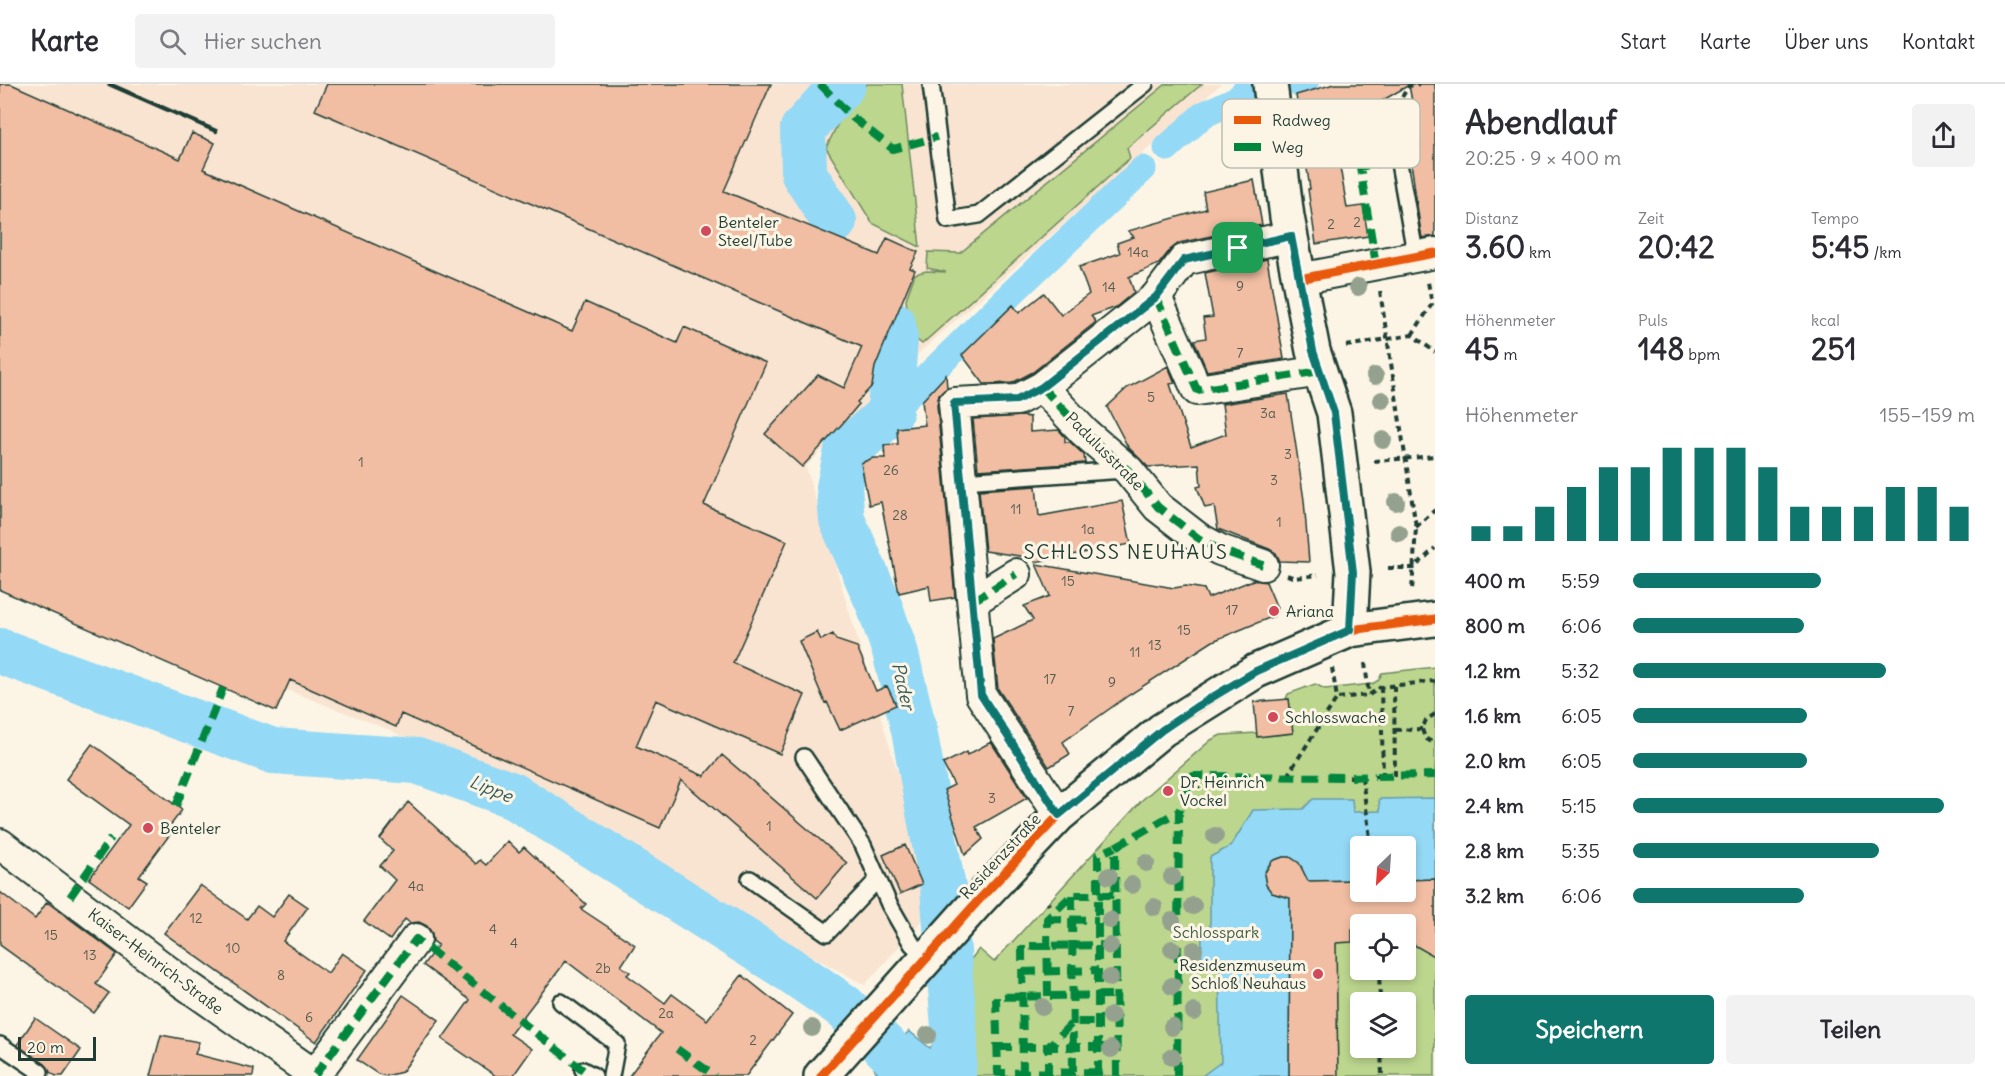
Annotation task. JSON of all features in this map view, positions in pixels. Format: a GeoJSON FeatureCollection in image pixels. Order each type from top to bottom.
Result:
{"type":"FeatureCollection","features":[{"type":"Feature","properties":{"kind":"main road"},"geometry":{"type":"LineString","coordinates":[[1270,84],[1272,99]]}},
{"type":"Feature","properties":{"kind":"main road"},"geometry":{"type":"LineString","coordinates":[[1282,168],[1291,236],[1313,351],[1334,413],[1353,572],[1350,630]]}},
{"type":"Feature","properties":{"kind":"main road","name":"Residenzstraße"},"geometry":{"type":"LineString","coordinates":[[831,1064],[1059,815],[1162,730],[1256,671],[1350,630],[1435,620]]}},
{"type":"Feature","properties":{"kind":"street"},"geometry":{"type":"LineString","coordinates":[[1059,815],[981,695],[954,403],[1017,400],[1042,387],[1156,297],[1184,260],[1291,236]]}},
{"type":"Feature","properties":{"kind":"street"},"geometry":{"type":"LineString","coordinates":[[1299,279],[1425,256]]}},
{"type":"Feature","properties":{"kind":"street"},"geometry":{"type":"LineString","coordinates":[[1156,297],[1197,390],[1321,371]]}},
{"type":"Feature","properties":{"kind":"street","name":"Padulusstraße"},"geometry":{"type":"LineString","coordinates":[[1042,387],[1084,432],[1128,470],[1158,507],[1198,538],[1220,550],[1263,565]]}},
{"type":"Feature","properties":{"kind":"street"},"geometry":{"type":"LineString","coordinates":[[973,601],[1016,574]]}},
{"type":"Feature","properties":{"kind":"street","name":"Kaiser-Heinrich-Straße"},"geometry":{"type":"LineString","coordinates":[[0,844],[183,982],[316,1076],[416,939]]}},
{"type":"Feature","properties":{"kind":"lane"},"geometry":{"type":"LineString","coordinates":[[931,84],[948,220],[979,215],[1145,84]]}},
{"type":"Feature","properties":{"kind":"lane"},"geometry":{"type":"LineString","coordinates":[[1403,168],[1425,256]]}},
{"type":"Feature","properties":{"kind":"lane"},"geometry":{"type":"LineString","coordinates":[[962,481],[1128,470]]}},
{"type":"Feature","properties":{"kind":"lane"},"geometry":{"type":"LineString","coordinates":[[804,757],[863,845],[889,904],[912,944],[930,954]]}},
{"type":"Feature","properties":{"kind":"lane"},"geometry":{"type":"LineString","coordinates":[[750,879],[827,933],[878,879]]}},
{"type":"Feature","properties":{"kind":"lane"},"geometry":{"type":"LineString","coordinates":[[561,1002],[617,1044],[611,1076]]}},
{"type":"Feature","properties":{"kind":"lane"},"geometry":{"type":"LineString","coordinates":[[0,1045],[40,1072]]}},
{"type":"Feature","properties":{"kind":"path"},"geometry":{"type":"LineString","coordinates":[[1400,99],[1409,86],[1419,84]]}},
{"type":"Feature","properties":{"kind":"path"},"geometry":{"type":"LineString","coordinates":[[1412,335],[1432,304],[1425,256]]}},
{"type":"Feature","properties":{"kind":"path"},"geometry":{"type":"LineString","coordinates":[[1376,266],[1416,527],[1412,591]]}},
{"type":"Feature","properties":{"kind":"path"},"geometry":{"type":"LineString","coordinates":[[1346,346],[1412,335],[1435,352]]}},
{"type":"Feature","properties":{"kind":"path"},"geometry":{"type":"LineString","coordinates":[[1374,461],[1435,456]]}},
{"type":"Feature","properties":{"kind":"path"},"geometry":{"type":"LineString","coordinates":[[1416,527],[1435,510]]}},
{"type":"Feature","properties":{"kind":"path"},"geometry":{"type":"LineString","coordinates":[[1388,568],[1414,568],[1435,548]]}},
{"type":"Feature","properties":{"kind":"path"},"geometry":{"type":"LineString","coordinates":[[1365,663],[1369,695]]}},
{"type":"Feature","properties":{"kind":"path"},"geometry":{"type":"LineString","coordinates":[[1287,776],[1336,698],[1332,668]]}},
{"type":"Feature","properties":{"kind":"path"},"geometry":{"type":"LineString","coordinates":[[1336,698],[1369,695],[1381,687],[1435,681]]}},
{"type":"Feature","properties":{"kind":"path"},"geometry":{"type":"LineString","coordinates":[[1394,686],[1395,776]]}},
{"type":"Feature","properties":{"kind":"path"},"geometry":{"type":"LineString","coordinates":[[1381,687],[1383,776]]}},
{"type":"Feature","properties":{"kind":"path"},"geometry":{"type":"LineString","coordinates":[[1435,714],[1426,720],[1422,729],[1425,738],[1435,744]]}},
{"type":"Feature","properties":{"kind":"path"},"geometry":{"type":"LineString","coordinates":[[1395,730],[1422,729]]}},
{"type":"Feature","properties":{"kind":"path"},"geometry":{"type":"LineString","coordinates":[[1362,777],[1370,836]]}},
{"type":"Feature","properties":{"kind":"path"},"geometry":{"type":"LineString","coordinates":[[1381,1058],[1382,1076]]}},
{"type":"Feature","properties":{"kind":"shaded area"},"geometry":{"type":"Polygon","coordinates":[[[0,84],[867,84],[847,106],[920,246],[902,84],[1166,84],[960,253],[947,272],[926,320],[1202,84],[1221,84],[891,378],[806,467],[937,904],[865,985],[392,731],[208,659],[0,84]]]}},
{"type":"Feature","properties":{"kind":"green space"},"geometry":{"type":"Polygon","coordinates":[[[867,84],[902,84],[920,247],[872,223],[826,148],[847,105],[867,84]]]}},
{"type":"Feature","properties":{"kind":"green space"},"geometry":{"type":"Polygon","coordinates":[[[1166,84],[1202,84],[1127,148],[1130,158],[922,344],[910,334],[906,299],[915,274],[926,271],[946,272],[927,268],[928,252],[960,253],[1166,84]]]}},
{"type":"Feature","properties":{"kind":"green space","name":"Schlosspark"},"geometry":{"type":"Polygon","coordinates":[[[1435,667],[1435,1076],[973,1076],[966,1031],[964,968],[979,949],[994,962],[1142,800],[1211,740],[1221,735],[1257,733],[1258,737],[1293,733],[1289,699],[1286,699],[1288,694],[1315,684],[1325,689],[1372,684],[1379,680],[1382,673],[1435,667]]]}},
{"type":"Feature","properties":{"kind":"water"},"geometry":{"type":"Polygon","coordinates":[[[1435,798],[1435,879],[1416,880],[1416,836],[1350,836],[1350,880],[1304,881],[1302,867],[1290,857],[1281,857],[1271,863],[1264,874],[1268,888],[1279,896],[1290,896],[1289,1076],[1202,1076],[1221,1062],[1219,968],[1201,962],[1202,938],[1210,932],[1210,857],[1231,846],[1253,810],[1303,809],[1313,799],[1352,799],[1353,812],[1380,811],[1379,799],[1435,798]]]}},
{"type":"Feature","properties":{"kind":"water"},"geometry":{"type":"Polygon","coordinates":[[[964,968],[966,1031],[973,1076],[879,1076],[874,1068],[909,1031],[930,1048],[938,1038],[934,1002],[964,968]]]}},
{"type":"Feature","properties":{"kind":"building"},"geometry":{"type":"Polygon","coordinates":[[[0,84],[11,84],[180,159],[192,133],[215,143],[203,169],[572,331],[585,302],[677,343],[684,327],[766,363],[704,505],[787,541],[733,663],[805,695],[780,754],[656,700],[636,746],[704,776],[722,755],[847,863],[817,898],[681,780],[660,828],[401,714],[396,727],[290,680],[276,711],[0,590],[0,84]]]}},
{"type":"Feature","properties":{"kind":"building","name":"Benteler Steel/Tube"},"geometry":{"type":"Polygon","coordinates":[[[327,84],[771,84],[724,191],[879,255],[887,238],[918,252],[910,268],[915,270],[875,367],[872,386],[857,402],[859,404],[842,424],[802,467],[765,434],[818,375],[844,388],[862,347],[315,110],[327,84]]]}},
{"type":"Feature","properties":{"kind":"building"},"geometry":{"type":"Polygon","coordinates":[[[1334,84],[1435,84],[1435,236],[1422,238],[1421,233],[1412,168],[1420,168],[1420,99],[1412,99],[1409,85],[1385,99],[1297,99],[1296,95],[1334,84]]]}},
{"type":"Feature","properties":{"kind":"building"},"geometry":{"type":"Polygon","coordinates":[[[1307,168],[1340,168],[1347,208],[1363,206],[1368,236],[1316,244],[1308,189],[1310,189],[1307,168]]]}},
{"type":"Feature","properties":{"kind":"building"},"geometry":{"type":"Polygon","coordinates":[[[1254,180],[1262,225],[1179,243],[1159,264],[1129,277],[1134,292],[1116,307],[1091,316],[1096,322],[1033,372],[1012,383],[984,384],[962,355],[1013,305],[1019,313],[1044,293],[1061,315],[1089,294],[1079,267],[1120,253],[1117,243],[1134,237],[1128,231],[1206,209],[1203,192],[1254,180]]]}},
{"type":"Feature","properties":{"kind":"building"},"geometry":{"type":"Polygon","coordinates":[[[1267,259],[1284,359],[1207,371],[1194,340],[1206,338],[1203,318],[1213,317],[1205,273],[1267,259]]]}},
{"type":"Feature","properties":{"kind":"building"},"geometry":{"type":"Polygon","coordinates":[[[1168,366],[1175,383],[1170,384],[1191,447],[1226,434],[1222,404],[1288,394],[1304,500],[1309,562],[1280,561],[1276,553],[1269,549],[1218,529],[1214,506],[1205,508],[1197,487],[1201,486],[1199,464],[1148,467],[1128,447],[1107,407],[1127,388],[1168,366]]]}},
{"type":"Feature","properties":{"kind":"building"},"geometry":{"type":"Polygon","coordinates":[[[946,375],[947,388],[939,395],[937,405],[955,597],[931,601],[929,586],[899,593],[881,502],[869,505],[861,463],[873,458],[885,458],[884,445],[898,444],[897,428],[925,425],[922,401],[946,375]]]}},
{"type":"Feature","properties":{"kind":"building"},"geometry":{"type":"Polygon","coordinates":[[[1030,417],[1030,432],[1059,430],[1065,437],[1065,442],[1070,442],[1084,455],[1085,463],[978,470],[973,419],[1030,417]]]}},
{"type":"Feature","properties":{"kind":"building"},"geometry":{"type":"Polygon","coordinates":[[[1036,486],[1039,516],[1122,501],[1131,544],[1035,562],[1034,558],[985,551],[979,490],[1036,486]]]}},
{"type":"Feature","properties":{"kind":"building"},"geometry":{"type":"Polygon","coordinates":[[[1036,564],[1174,588],[1186,586],[1204,589],[1208,598],[1253,580],[1266,582],[1277,608],[1274,616],[1213,641],[1129,695],[1063,742],[1070,754],[1049,767],[998,689],[993,639],[1033,620],[1024,606],[1050,596],[1036,564]]]}},
{"type":"Feature","properties":{"kind":"building"},"geometry":{"type":"Polygon","coordinates":[[[817,632],[821,640],[833,634],[836,640],[857,647],[876,691],[887,686],[896,705],[840,730],[827,702],[825,703],[799,641],[817,632]]]}},
{"type":"Feature","properties":{"kind":"building","name":"Schlosswache"},"geometry":{"type":"Polygon","coordinates":[[[1289,699],[1293,733],[1257,737],[1254,702],[1289,699]]]}},
{"type":"Feature","properties":{"kind":"building"},"geometry":{"type":"Polygon","coordinates":[[[991,742],[1027,798],[976,827],[983,839],[965,855],[944,790],[954,785],[943,764],[966,752],[967,755],[991,742]]]}},
{"type":"Feature","properties":{"kind":"building","name":"Benteler"},"geometry":{"type":"Polygon","coordinates":[[[92,744],[182,810],[167,830],[171,833],[139,876],[147,881],[128,907],[89,879],[129,825],[66,779],[92,744]]]}},
{"type":"Feature","properties":{"kind":"building"},"geometry":{"type":"Polygon","coordinates":[[[408,802],[476,864],[480,860],[486,865],[508,841],[519,852],[524,847],[586,904],[581,909],[635,945],[621,966],[630,972],[627,975],[665,1003],[672,994],[707,1020],[742,975],[792,1015],[746,1076],[629,1076],[661,1033],[566,961],[510,1034],[532,1049],[513,1076],[496,1076],[442,1039],[470,1000],[423,965],[438,945],[433,941],[432,933],[427,926],[419,922],[410,923],[405,919],[390,940],[364,921],[395,880],[380,866],[393,851],[380,839],[408,802]]]}},
{"type":"Feature","properties":{"kind":"building"},"geometry":{"type":"Polygon","coordinates":[[[905,845],[922,884],[900,894],[883,855],[905,845]]]}},
{"type":"Feature","properties":{"kind":"building"},"geometry":{"type":"Polygon","coordinates":[[[1290,857],[1299,863],[1308,881],[1350,880],[1350,902],[1416,902],[1416,880],[1435,879],[1435,957],[1416,946],[1416,914],[1350,914],[1350,942],[1336,943],[1338,1076],[1289,1076],[1290,898],[1272,893],[1266,885],[1264,874],[1272,861],[1290,857]]]}},
{"type":"Feature","properties":{"kind":"building"},"geometry":{"type":"Polygon","coordinates":[[[200,885],[247,919],[257,906],[272,917],[289,894],[308,907],[283,941],[328,973],[342,953],[367,970],[316,1042],[164,933],[200,885]]]}},
{"type":"Feature","properties":{"kind":"building"},"geometry":{"type":"Polygon","coordinates":[[[0,892],[35,919],[47,902],[117,954],[96,984],[109,993],[94,1013],[0,945],[0,892]]]}},
{"type":"Feature","properties":{"kind":"building"},"geometry":{"type":"Polygon","coordinates":[[[403,995],[439,1020],[402,1072],[386,1076],[378,1074],[357,1060],[403,995]]]}},
{"type":"Feature","properties":{"kind":"building"},"geometry":{"type":"Polygon","coordinates":[[[35,1018],[81,1050],[63,1076],[56,1076],[50,1072],[45,1064],[17,1045],[35,1018]]]}},
{"type":"Feature","properties":{"kind":"building"},"geometry":{"type":"Polygon","coordinates":[[[161,1035],[199,1042],[195,1054],[254,1069],[253,1076],[150,1076],[161,1035]]]}},
{"type":"Feature","properties":{"kind":"waterway","name":"Pader"},"geometry":{"type":"LineString","coordinates":[[834,221],[804,174],[803,129],[843,84]]}},
{"type":"Feature","properties":{"kind":"waterway"},"geometry":{"type":"LineString","coordinates":[[1301,85],[1305,84]]}},
{"type":"Feature","properties":{"kind":"waterway"},"geometry":{"type":"LineString","coordinates":[[1237,99],[1249,90]]}},
{"type":"Feature","properties":{"kind":"waterway"},"geometry":{"type":"LineString","coordinates":[[1167,148],[1203,115],[1222,106]]}},
{"type":"Feature","properties":{"kind":"waterway"},"geometry":{"type":"LineString","coordinates":[[890,413],[1019,286],[1143,169]]}},
{"type":"Feature","properties":{"kind":"waterway","name":"Pader"},"geometry":{"type":"LineString","coordinates":[[893,324],[895,338],[890,413],[847,451],[839,487],[842,520],[878,602],[895,651],[914,730],[943,888],[955,1040],[953,1076]]}},
{"type":"Feature","properties":{"kind":"waterway","name":"Lippe"},"geometry":{"type":"LineString","coordinates":[[0,651],[273,751],[417,761],[512,795],[789,969],[843,1006],[915,1076]]}},
{"type":"Feature","properties":{"kind":"railway"},"geometry":{"type":"LineString","coordinates":[[109,84],[216,131]]}},
{"type":"Feature","properties":{"kind":"marked path"},"geometry":{"type":"LineString","coordinates":[[820,84],[852,117],[893,149],[937,137]]}},
{"type":"Feature","properties":{"kind":"marked path"},"geometry":{"type":"LineString","coordinates":[[1360,168],[1376,265]]}},
{"type":"Feature","properties":{"kind":"marked path"},"geometry":{"type":"LineString","coordinates":[[1156,297],[1197,390],[1321,371]]}},
{"type":"Feature","properties":{"kind":"marked path"},"geometry":{"type":"LineString","coordinates":[[1042,387],[1084,432],[1128,470],[1158,507],[1198,538],[1220,550],[1263,565]]}},
{"type":"Feature","properties":{"kind":"marked path"},"geometry":{"type":"LineString","coordinates":[[973,601],[1016,574]]}},
{"type":"Feature","properties":{"kind":"marked path"},"geometry":{"type":"LineString","coordinates":[[176,806],[223,688]]}},
{"type":"Feature","properties":{"kind":"marked path"},"geometry":{"type":"LineString","coordinates":[[1377,776],[1435,775]]}},
{"type":"Feature","properties":{"kind":"marked path"},"geometry":{"type":"LineString","coordinates":[[1177,1076],[1179,811],[1193,776],[1349,777]]}},
{"type":"Feature","properties":{"kind":"marked path"},"geometry":{"type":"LineString","coordinates":[[1351,777],[1375,776]]}},
{"type":"Feature","properties":{"kind":"marked path"},"geometry":{"type":"LineString","coordinates":[[1117,1076],[1115,847],[1179,811]]}},
{"type":"Feature","properties":{"kind":"marked path"},"geometry":{"type":"LineString","coordinates":[[70,897],[111,838]]}},
{"type":"Feature","properties":{"kind":"marked path"},"geometry":{"type":"LineString","coordinates":[[1098,1076],[1098,855],[1115,847]]}},
{"type":"Feature","properties":{"kind":"marked path"},"geometry":{"type":"LineString","coordinates":[[1072,895],[1073,1076]]}},
{"type":"Feature","properties":{"kind":"marked path"},"geometry":{"type":"LineString","coordinates":[[1048,996],[1047,919],[1072,895],[1115,895]]}},
{"type":"Feature","properties":{"kind":"marked path"},"geometry":{"type":"LineString","coordinates":[[1047,919],[1098,920]]}},
{"type":"Feature","properties":{"kind":"marked path"},"geometry":{"type":"LineString","coordinates":[[315,1075],[416,939],[583,1070]]}},
{"type":"Feature","properties":{"kind":"marked path"},"geometry":{"type":"LineString","coordinates":[[1023,1076],[1022,946],[1116,945]]}},
{"type":"Feature","properties":{"kind":"marked path"},"geometry":{"type":"LineString","coordinates":[[1022,972],[1098,970]]}},
{"type":"Feature","properties":{"kind":"marked path"},"geometry":{"type":"LineString","coordinates":[[1098,1072],[998,1073],[996,997],[1116,995]]}},
{"type":"Feature","properties":{"kind":"marked path"},"geometry":{"type":"LineString","coordinates":[[1048,1076],[1048,1047],[1073,1022],[1098,1022]]}},
{"type":"Feature","properties":{"kind":"marked path"},"geometry":{"type":"LineString","coordinates":[[997,1047],[1116,1047]]}},
{"type":"Feature","properties":{"kind":"marked path"},"geometry":{"type":"LineString","coordinates":[[677,1049],[715,1076]]}},
{"type":"Feature","properties":{"kind":"cycle path"},"geometry":{"type":"LineString","coordinates":[[1059,815],[981,695],[954,403],[1017,400],[1042,387],[1156,297],[1184,260],[1291,236]]}},
{"type":"Feature","properties":{"kind":"cycle path"},"geometry":{"type":"LineString","coordinates":[[1350,630],[1353,572],[1334,413],[1313,351],[1299,279],[1435,253]]}},
{"type":"Feature","properties":{"kind":"cycle path"},"geometry":{"type":"LineString","coordinates":[[821,1076],[977,902],[1059,815],[1162,730],[1256,671],[1350,630],[1435,619]]}},
{"type":"Feature","properties":{"kind":"place","name":"Benteler Steel/Tube"},"geometry":{"type":"Point","coordinates":[706,231]}},
{"type":"Feature","properties":{"kind":"place","name":"Ariana"},"geometry":{"type":"Point","coordinates":[1274,611]}},
{"type":"Feature","properties":{"kind":"place","name":"Schlosswache"},"geometry":{"type":"Point","coordinates":[1273,717]}},
{"type":"Feature","properties":{"kind":"place","name":"Dr. Heinrich Vockel"},"geometry":{"type":"Point","coordinates":[1168,791]}},
{"type":"Feature","properties":{"kind":"place","name":"Benteler"},"geometry":{"type":"Point","coordinates":[148,828]}},
{"type":"Feature","properties":{"kind":"place","name":"Residenzmuseum Schloß Neuhaus"},"geometry":{"type":"Point","coordinates":[1318,974]}},
{"type":"Feature","properties":{"kind":"district","name":"SCHLOSS NEUHAUS"},"geometry":{"type":"Point","coordinates":[1126,552]}},
{"type":"Feature","properties":{"kind":"route"},"geometry":{"type":"LineString","coordinates":[[1291,236],[1313,351],[1334,413],[1353,572],[1350,630],[1256,671],[1196,707],[1162,730],[1059,815],[981,695],[954,403],[1017,400],[1042,387],[1156,297],[1184,260],[1238,248],[1291,236]]}}]}
